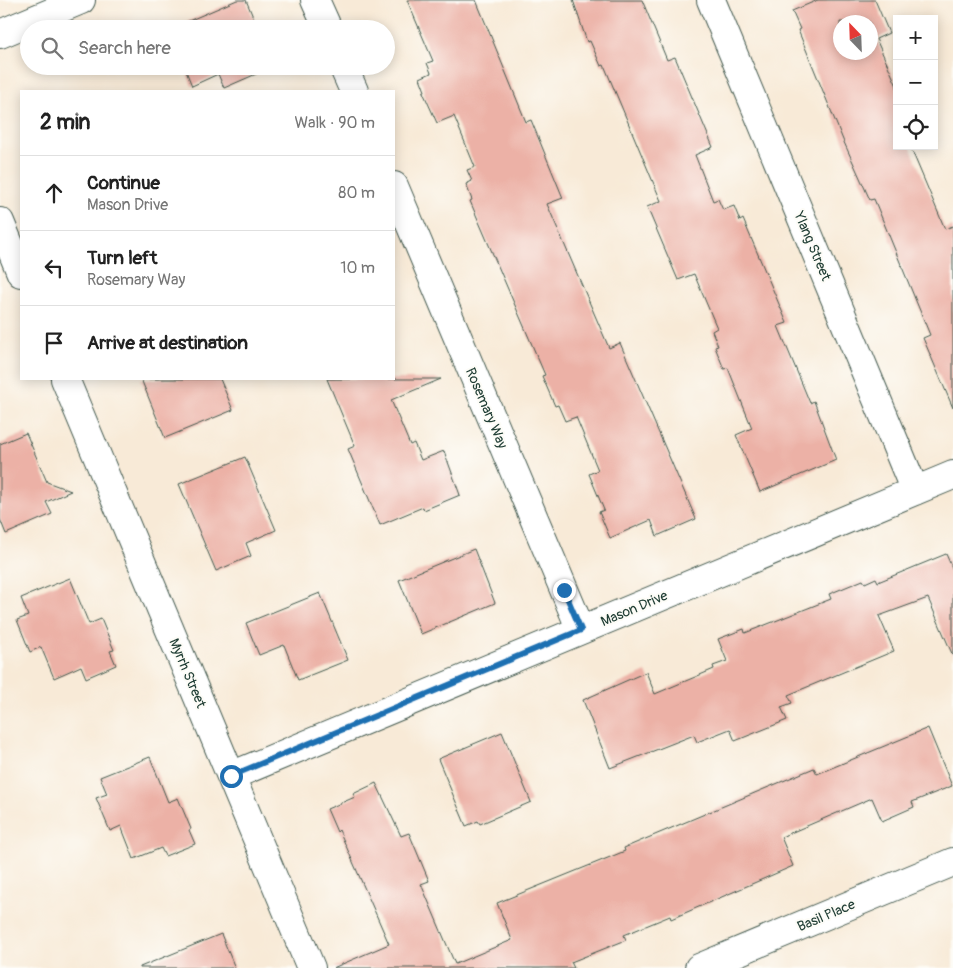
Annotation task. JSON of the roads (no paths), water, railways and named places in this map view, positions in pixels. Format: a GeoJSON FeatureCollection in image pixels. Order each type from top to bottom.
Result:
{"type":"FeatureCollection","features":[{"type":"Feature","properties":{"kind":"street"},"geometry":{"type":"LineString","coordinates":[[33,20],[81,0]]}},
{"type":"Feature","properties":{"kind":"street"},"geometry":{"type":"LineString","coordinates":[[316,0],[324,20]]}},
{"type":"Feature","properties":{"kind":"street","name":"Ylang Street"},"geometry":{"type":"LineString","coordinates":[[711,0],[915,491]]}},
{"type":"Feature","properties":{"kind":"street"},"geometry":{"type":"LineString","coordinates":[[0,34],[20,26]]}},
{"type":"Feature","properties":{"kind":"street"},"geometry":{"type":"LineString","coordinates":[[347,75],[354,90]]}},
{"type":"Feature","properties":{"kind":"street","name":"Rosemary Way"},"geometry":{"type":"LineString","coordinates":[[395,188],[581,630]]}},
{"type":"Feature","properties":{"kind":"street"},"geometry":{"type":"LineString","coordinates":[[0,222],[20,271]]}},
{"type":"Feature","properties":{"kind":"street","name":"Myrrh Street"},"geometry":{"type":"LineString","coordinates":[[65,380],[311,968]]}},
{"type":"Feature","properties":{"kind":"street","name":"Mason Drive"},"geometry":{"type":"LineString","coordinates":[[231,776],[953,475]]}},
{"type":"Feature","properties":{"kind":"street","name":"Basil Place"},"geometry":{"type":"LineString","coordinates":[[699,968],[953,862]]}}]}
